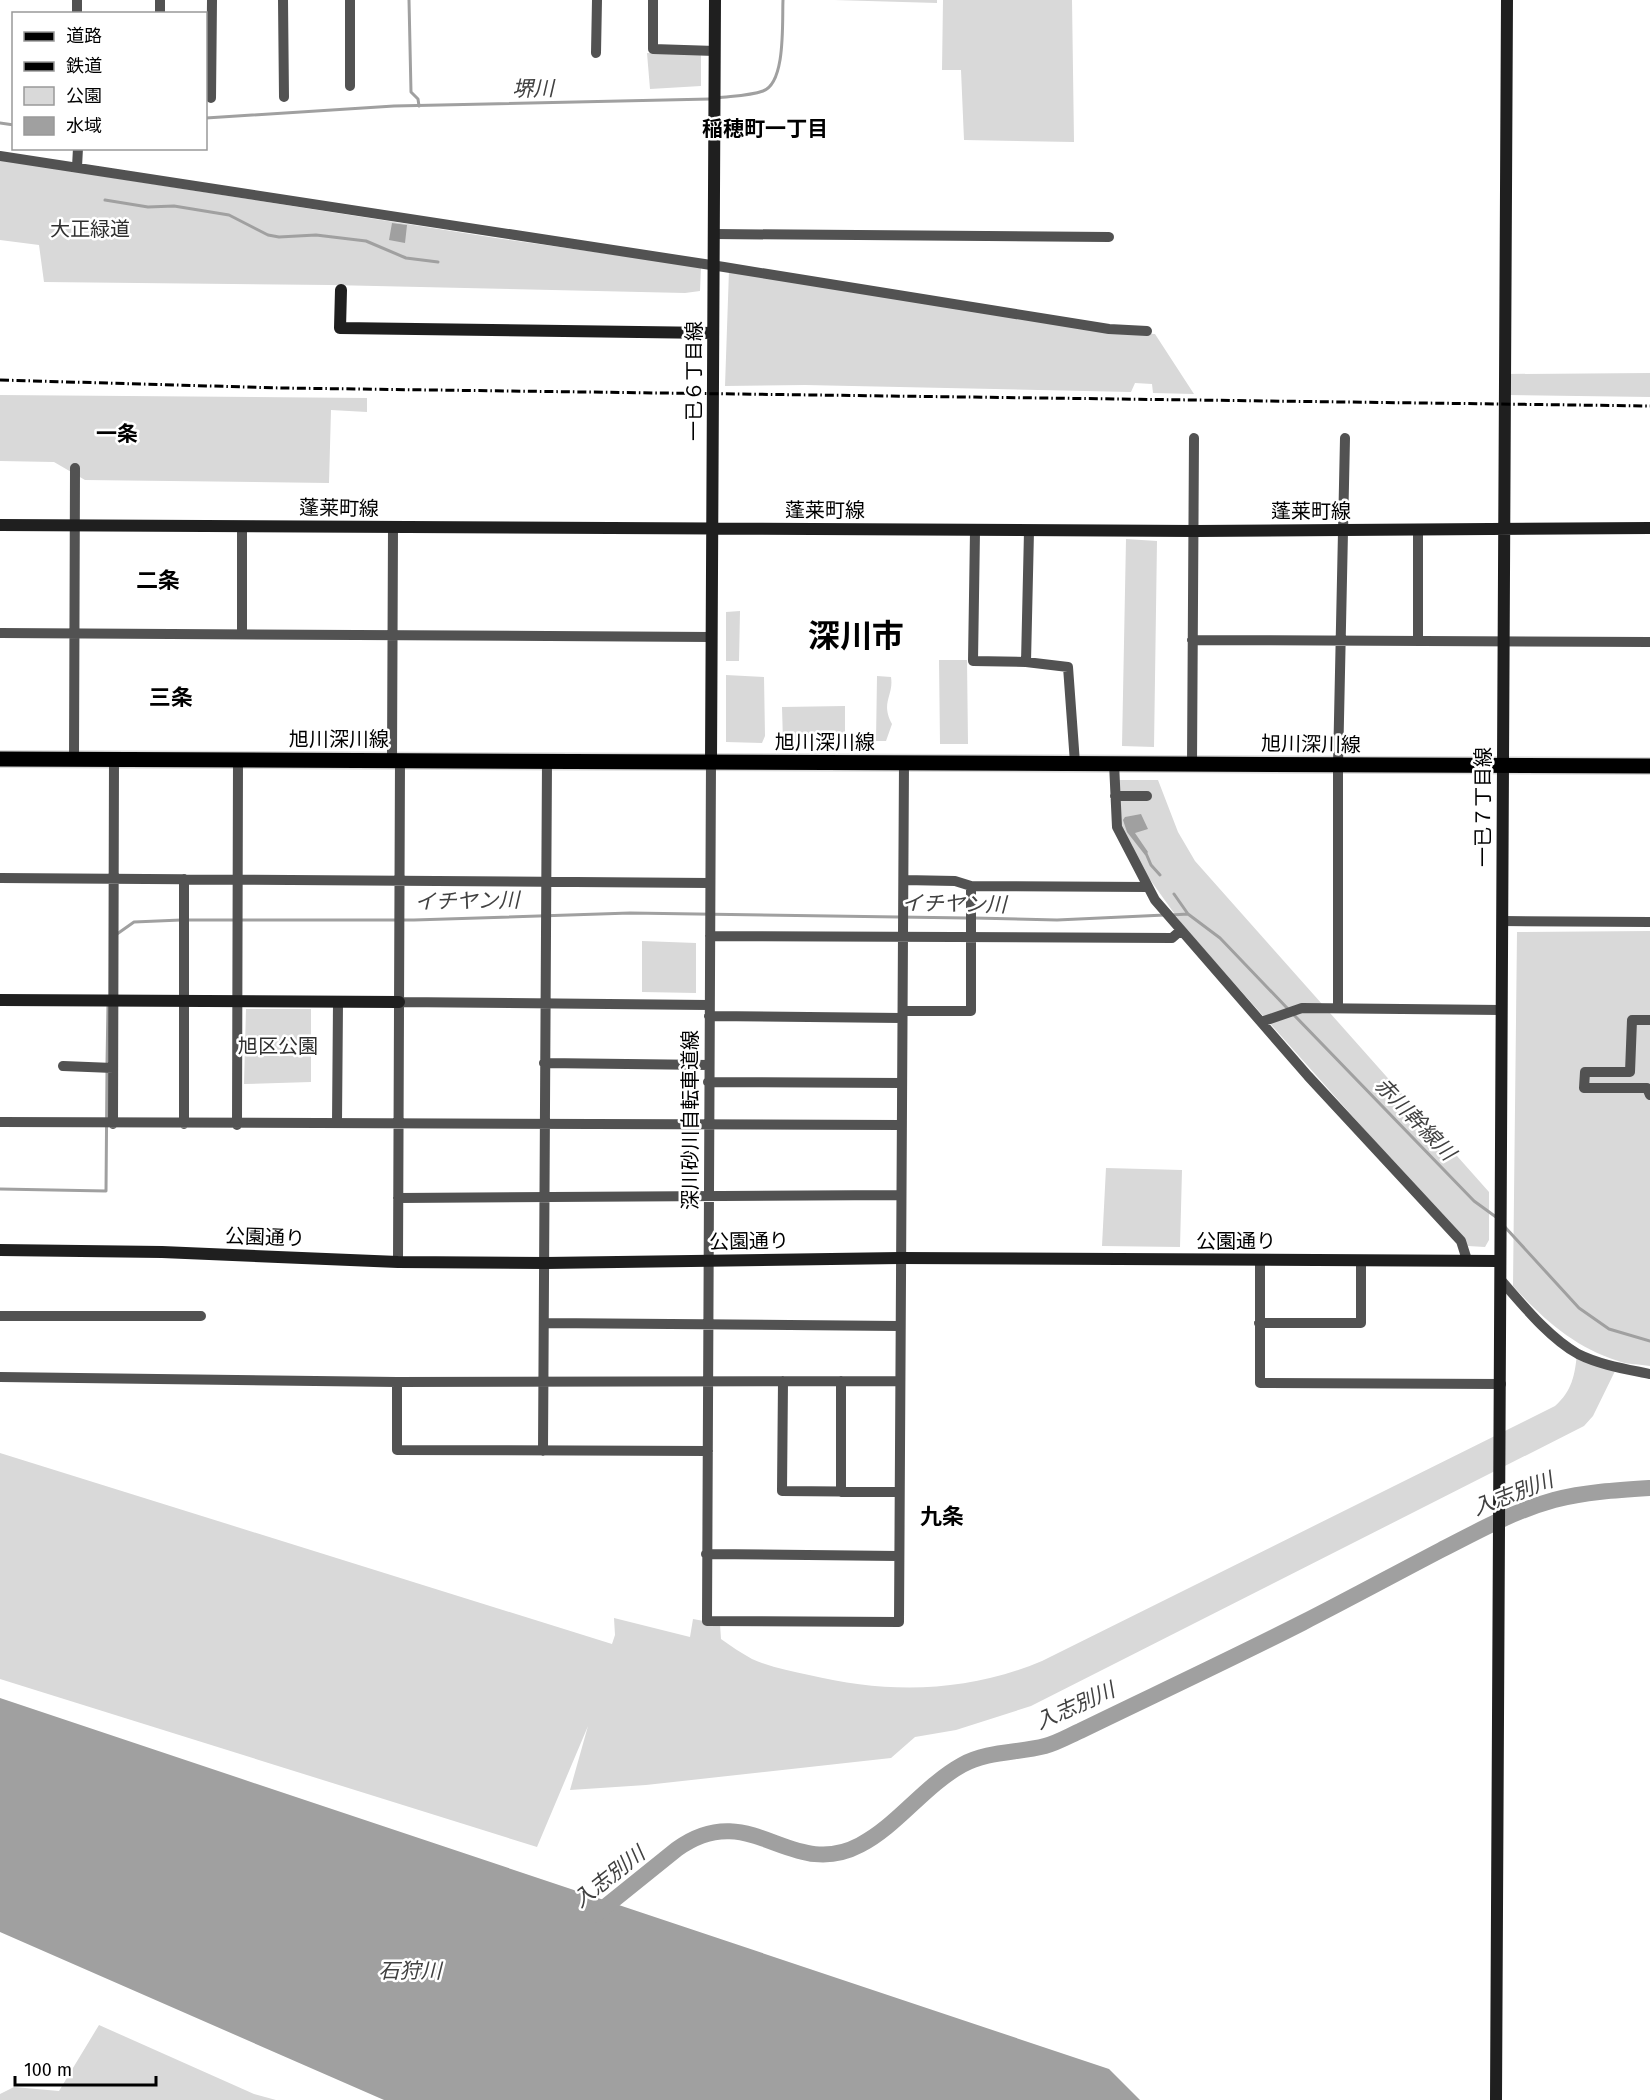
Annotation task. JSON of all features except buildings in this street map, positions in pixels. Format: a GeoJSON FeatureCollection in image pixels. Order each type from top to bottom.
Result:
{"type":"FeatureCollection","features":[{"type":"Feature","properties":{"kind":"main road","name":"旭川深川線"},"geometry":{"type":"LineString","coordinates":[[0,759],[1650,766]]}},
{"type":"Feature","properties":{"kind":"street"},"geometry":{"type":"LineString","coordinates":[[211,98],[212,0]]}},
{"type":"Feature","properties":{"kind":"street"},"geometry":{"type":"LineString","coordinates":[[284,0],[284,97]]}},
{"type":"Feature","properties":{"kind":"street"},"geometry":{"type":"LineString","coordinates":[[350,0],[350,86]]}},
{"type":"Feature","properties":{"kind":"street"},"geometry":{"type":"LineString","coordinates":[[596,53],[597,0]]}},
{"type":"Feature","properties":{"kind":"street"},"geometry":{"type":"LineString","coordinates":[[653,0],[653,49],[715,51]]}},
{"type":"Feature","properties":{"kind":"street","name":"一已６丁目線"},"geometry":{"type":"LineString","coordinates":[[711,762],[715,0]]}},
{"type":"Feature","properties":{"kind":"street","name":"一已７丁目線"},"geometry":{"type":"LineString","coordinates":[[1496,2100],[1508,0]]}},
{"type":"Feature","properties":{"kind":"street"},"geometry":{"type":"LineString","coordinates":[[77,167],[78,150]]}},
{"type":"Feature","properties":{"kind":"street"},"geometry":{"type":"LineString","coordinates":[[0,156],[1109,329],[1147,331]]}},
{"type":"Feature","properties":{"kind":"street"},"geometry":{"type":"LineString","coordinates":[[714,234],[1109,237]]}},
{"type":"Feature","properties":{"kind":"street"},"geometry":{"type":"LineString","coordinates":[[341,290],[340,328],[713,333]]}},
{"type":"Feature","properties":{"kind":"street"},"geometry":{"type":"LineString","coordinates":[[1192,764],[1194,438]]}},
{"type":"Feature","properties":{"kind":"street"},"geometry":{"type":"LineString","coordinates":[[1338,1008],[1338,766],[1341,531],[1345,438]]}},
{"type":"Feature","properties":{"kind":"street"},"geometry":{"type":"LineString","coordinates":[[74,760],[75,468]]}},
{"type":"Feature","properties":{"kind":"street","name":"蓬莱町線"},"geometry":{"type":"LineString","coordinates":[[0,525],[393,528],[594,526],[975,531],[1650,528]]}},
{"type":"Feature","properties":{"kind":"street"},"geometry":{"type":"LineString","coordinates":[[242,527],[242,634]]}},
{"type":"Feature","properties":{"kind":"street"},"geometry":{"type":"LineString","coordinates":[[393,528],[393,635],[400,881],[398,1262]]}},
{"type":"Feature","properties":{"kind":"street"},"geometry":{"type":"LineString","coordinates":[[1418,529],[1418,641]]}},
{"type":"Feature","properties":{"kind":"street"},"geometry":{"type":"LineString","coordinates":[[975,531],[973,661],[1026,662],[1068,668],[1075,763]]}},
{"type":"Feature","properties":{"kind":"street"},"geometry":{"type":"LineString","coordinates":[[1026,662],[1029,531]]}},
{"type":"Feature","properties":{"kind":"street"},"geometry":{"type":"LineString","coordinates":[[0,633],[711,637]]}},
{"type":"Feature","properties":{"kind":"street"},"geometry":{"type":"LineString","coordinates":[[1192,640],[1650,642]]}},
{"type":"Feature","properties":{"kind":"street"},"geometry":{"type":"LineString","coordinates":[[113,1124],[114,759]]}},
{"type":"Feature","properties":{"kind":"street"},"geometry":{"type":"LineString","coordinates":[[237,1125],[238,760]]}},
{"type":"Feature","properties":{"kind":"street"},"geometry":{"type":"LineString","coordinates":[[543,1451],[547,761]]}},
{"type":"Feature","properties":{"kind":"street","name":"深川砂川自転車道線"},"geometry":{"type":"LineString","coordinates":[[711,762],[706,1621],[899,1622],[899,1556]]}},
{"type":"Feature","properties":{"kind":"street"},"geometry":{"type":"LineString","coordinates":[[706,1554],[899,1556],[904,763]]}},
{"type":"Feature","properties":{"kind":"street"},"geometry":{"type":"LineString","coordinates":[[1114,763],[1117,827],[1155,900],[1394,1171],[1461,1241],[1467,1260]]}},
{"type":"Feature","properties":{"kind":"street"},"geometry":{"type":"LineString","coordinates":[[1115,796],[1147,796]]}},
{"type":"Feature","properties":{"kind":"street"},"geometry":{"type":"LineString","coordinates":[[0,878],[710,883]]}},
{"type":"Feature","properties":{"kind":"street"},"geometry":{"type":"LineString","coordinates":[[184,879],[184,1124]]}},
{"type":"Feature","properties":{"kind":"street"},"geometry":{"type":"LineString","coordinates":[[904,880],[955,881],[971,886],[1148,887]]}},
{"type":"Feature","properties":{"kind":"street"},"geometry":{"type":"LineString","coordinates":[[0,1000],[545,1002],[709,1010],[903,1014],[970,1011],[971,886]]}},
{"type":"Feature","properties":{"kind":"street"},"geometry":{"type":"LineString","coordinates":[[1503,921],[1650,922]]}},
{"type":"Feature","properties":{"kind":"street"},"geometry":{"type":"LineString","coordinates":[[710,936],[1172,938],[1180,931]]}},
{"type":"Feature","properties":{"kind":"street"},"geometry":{"type":"LineString","coordinates":[[337,1123],[338,1003]]}},
{"type":"Feature","properties":{"kind":"street"},"geometry":{"type":"LineString","coordinates":[[1261,1022],[1302,1008],[1502,1010]]}},
{"type":"Feature","properties":{"kind":"street"},"geometry":{"type":"LineString","coordinates":[[1650,1020],[1632,1020],[1630,1072],[1585,1072],[1584,1088],[1647,1088],[1650,1095]]}},
{"type":"Feature","properties":{"kind":"street"},"geometry":{"type":"LineString","coordinates":[[544,1063],[709,1065]]}},
{"type":"Feature","properties":{"kind":"street"},"geometry":{"type":"LineString","coordinates":[[63,1066],[113,1068]]}},
{"type":"Feature","properties":{"kind":"street"},"geometry":{"type":"LineString","coordinates":[[708,1082],[902,1083]]}},
{"type":"Feature","properties":{"kind":"street"},"geometry":{"type":"LineString","coordinates":[[0,1122],[237,1125],[337,1123],[901,1125]]}},
{"type":"Feature","properties":{"kind":"street"},"geometry":{"type":"LineString","coordinates":[[398,1198],[901,1196]]}},
{"type":"Feature","properties":{"kind":"street","name":"公園通り"},"geometry":{"type":"LineString","coordinates":[[0,1250],[162,1252],[398,1262],[708,1262],[900,1258],[1500,1261]]}},
{"type":"Feature","properties":{"kind":"street"},"geometry":{"type":"LineString","coordinates":[[1260,1260],[1260,1383],[1501,1384]]}},
{"type":"Feature","properties":{"kind":"street"},"geometry":{"type":"LineString","coordinates":[[1259,1323],[1360,1323],[1361,1260]]}},
{"type":"Feature","properties":{"kind":"street"},"geometry":{"type":"LineString","coordinates":[[1500,1279],[1552,1333],[1577,1353],[1608,1365],[1650,1374]]}},
{"type":"Feature","properties":{"kind":"street"},"geometry":{"type":"LineString","coordinates":[[0,1316],[201,1316]]}},
{"type":"Feature","properties":{"kind":"street"},"geometry":{"type":"LineString","coordinates":[[545,1323],[900,1326]]}},
{"type":"Feature","properties":{"kind":"street"},"geometry":{"type":"LineString","coordinates":[[0,1377],[397,1382],[900,1381]]}},
{"type":"Feature","properties":{"kind":"street"},"geometry":{"type":"LineString","coordinates":[[783,1381],[782,1491],[899,1492]]}},
{"type":"Feature","properties":{"kind":"street"},"geometry":{"type":"LineString","coordinates":[[841,1381],[841,1492]]}},
{"type":"Feature","properties":{"kind":"street"},"geometry":{"type":"LineString","coordinates":[[397,1382],[397,1450],[708,1451]]}},
{"type":"Feature","properties":{"kind":"green space"},"geometry":{"type":"Polygon","coordinates":[[[834,0],[937,0],[937,3],[834,0]]]}},
{"type":"Feature","properties":{"kind":"green space"},"geometry":{"type":"Polygon","coordinates":[[[943,0],[1072,0],[1074,142],[964,140],[961,70],[942,70],[943,0]]]}},
{"type":"Feature","properties":{"kind":"green space"},"geometry":{"type":"Polygon","coordinates":[[[647,53],[701,54],[701,86],[650,89],[647,53]]]}},
{"type":"Feature","properties":{"kind":"green space","name":"大正緑道"},"geometry":{"type":"Polygon","coordinates":[[[0,160],[496,238],[701,267],[700,291],[685,293],[331,285],[44,282],[39,245],[0,240],[0,160]]]}},
{"type":"Feature","properties":{"kind":"green space"},"geometry":{"type":"Polygon","coordinates":[[[729,270],[1106,332],[1155,334],[1194,394],[1153,393],[1152,384],[1135,383],[1131,392],[805,385],[725,386],[729,270]]]}},
{"type":"Feature","properties":{"kind":"green space"},"geometry":{"type":"Polygon","coordinates":[[[1650,373],[1650,397],[1506,395],[1506,374],[1650,373]]]}},
{"type":"Feature","properties":{"kind":"green space"},"geometry":{"type":"Polygon","coordinates":[[[0,395],[367,398],[367,412],[331,410],[329,483],[85,480],[54,462],[0,461],[0,395]]]}},
{"type":"Feature","properties":{"kind":"green space"},"geometry":{"type":"Polygon","coordinates":[[[1126,539],[1157,541],[1154,747],[1122,746],[1126,539]]]}},
{"type":"Feature","properties":{"kind":"green space"},"geometry":{"type":"Polygon","coordinates":[[[740,611],[739,661],[726,661],[726,612],[740,611]]]}},
{"type":"Feature","properties":{"kind":"green space"},"geometry":{"type":"Polygon","coordinates":[[[939,660],[967,660],[968,744],[940,744],[939,660]]]}},
{"type":"Feature","properties":{"kind":"green space"},"geometry":{"type":"Polygon","coordinates":[[[726,675],[764,677],[765,736],[762,743],[726,742],[726,675]]]}},
{"type":"Feature","properties":{"kind":"green space"},"geometry":{"type":"Polygon","coordinates":[[[877,676],[891,677],[887,710],[892,724],[886,741],[876,741],[877,676]]]}},
{"type":"Feature","properties":{"kind":"green space"},"geometry":{"type":"Polygon","coordinates":[[[845,706],[845,741],[783,742],[782,707],[845,706]]]}},
{"type":"Feature","properties":{"kind":"green space"},"geometry":{"type":"Polygon","coordinates":[[[1119,780],[1158,780],[1178,832],[1195,861],[1489,1192],[1489,1240],[1485,1247],[1468,1246],[1184,927],[1146,874],[1120,828],[1119,780]]]}},
{"type":"Feature","properties":{"kind":"green space"},"geometry":{"type":"Polygon","coordinates":[[[1650,931],[1650,1366],[1622,1362],[1602,1355],[1573,1340],[1548,1321],[1513,1286],[1517,932],[1650,931]]]}},
{"type":"Feature","properties":{"kind":"green space"},"geometry":{"type":"Polygon","coordinates":[[[642,941],[696,943],[696,993],[642,992],[642,941]]]}},
{"type":"Feature","properties":{"kind":"green space","name":"旭区公園"},"geometry":{"type":"Polygon","coordinates":[[[246,1009],[311,1009],[311,1082],[244,1084],[246,1009]]]}},
{"type":"Feature","properties":{"kind":"green space"},"geometry":{"type":"Polygon","coordinates":[[[1106,1168],[1182,1170],[1180,1247],[1102,1246],[1106,1168]]]}},
{"type":"Feature","properties":{"kind":"green space"},"geometry":{"type":"Polygon","coordinates":[[[1577,1353],[1617,1367],[1593,1416],[1584,1426],[1031,1706],[956,1730],[915,1737],[891,1758],[646,1785],[570,1790],[588,1726],[537,1847],[0,1679],[0,1453],[612,1644],[615,1635],[614,1618],[690,1637],[693,1619],[720,1624],[721,1639],[752,1659],[773,1667],[868,1685],[927,1687],[956,1685],[985,1679],[1042,1661],[1555,1406],[1572,1382],[1577,1353]]]}},
{"type":"Feature","properties":{"kind":"green space"},"geometry":{"type":"Polygon","coordinates":[[[99,2025],[254,2094],[276,2100],[0,2100],[0,2094],[14,2087],[59,2091],[99,2025]]]}},
{"type":"Feature","properties":{"kind":"water"},"geometry":{"type":"Polygon","coordinates":[[[392,223],[407,225],[405,243],[389,240],[392,223]]]}},
{"type":"Feature","properties":{"kind":"water"},"geometry":{"type":"Polygon","coordinates":[[[1141,814],[1148,829],[1135,833],[1148,852],[1145,855],[1127,832],[1123,820],[1125,817],[1141,814]]]}},
{"type":"Feature","properties":{"kind":"water","name":"石狩川"},"geometry":{"type":"Polygon","coordinates":[[[0,1698],[1109,2069],[1140,2100],[384,2100],[0,1932],[0,1698]]]}},
{"type":"Feature","properties":{"kind":"waterway"},"geometry":{"type":"LineString","coordinates":[[409,0],[411,92],[418,99],[419,106]]}},
{"type":"Feature","properties":{"kind":"waterway","name":"堺川"},"geometry":{"type":"LineString","coordinates":[[717,98],[758,93],[770,86],[776,76],[781,51],[783,0]]}},
{"type":"Feature","properties":{"kind":"waterway","name":"堺川"},"geometry":{"type":"LineString","coordinates":[[207,118],[394,106],[710,99]]}},
{"type":"Feature","properties":{"kind":"waterway","name":"堺川"},"geometry":{"type":"LineString","coordinates":[[0,123],[12,125]]}},
{"type":"Feature","properties":{"kind":"waterway"},"geometry":{"type":"LineString","coordinates":[[105,200],[148,207],[174,206],[229,215],[268,235],[279,237],[316,235],[366,241],[406,258],[438,262]]}},
{"type":"Feature","properties":{"kind":"waterway","name":"赤川幹線川"},"geometry":{"type":"LineString","coordinates":[[1145,851],[1151,865],[1160,875]]}},
{"type":"Feature","properties":{"kind":"waterway","name":"赤川幹線川"},"geometry":{"type":"LineString","coordinates":[[1174,894],[1188,914],[1220,938],[1288,1009]]}},
{"type":"Feature","properties":{"kind":"waterway","name":"イチヤン川"},"geometry":{"type":"LineString","coordinates":[[188,920],[414,920],[630,913],[967,918]]}},
{"type":"Feature","properties":{"kind":"waterway","name":"イチヤン川"},"geometry":{"type":"LineString","coordinates":[[1171,915],[1188,914]]}},
{"type":"Feature","properties":{"kind":"waterway","name":"イチヤン川"},"geometry":{"type":"LineString","coordinates":[[974,918],[1057,920],[1165,915]]}},
{"type":"Feature","properties":{"kind":"waterway","name":"イチヤン川"},"geometry":{"type":"LineString","coordinates":[[117,934],[134,922],[181,920]]}},
{"type":"Feature","properties":{"kind":"waterway","name":"イチヤン川"},"geometry":{"type":"LineString","coordinates":[[107,1064],[108,1005]]}},
{"type":"Feature","properties":{"kind":"waterway","name":"赤川幹線川"},"geometry":{"type":"LineString","coordinates":[[1293,1014],[1474,1201],[1496,1217]]}},
{"type":"Feature","properties":{"kind":"waterway","name":"イチヤン川"},"geometry":{"type":"LineString","coordinates":[[0,1189],[106,1191],[107,1071]]}},
{"type":"Feature","properties":{"kind":"waterway","name":"赤川幹線川"},"geometry":{"type":"LineString","coordinates":[[1504,1226],[1579,1308],[1609,1329],[1650,1341]]}},
{"type":"Feature","properties":{"kind":"waterway","name":"入志別川"},"geometry":{"type":"LineString","coordinates":[[595,1915],[677,1849],[703,1835],[727,1831],[749,1834],[812,1854],[835,1854],[860,1845],[886,1827],[935,1784],[962,1765],[982,1757],[1045,1746],[1063,1739],[1275,1637],[1510,1516],[1566,1497],[1650,1488]]}},
{"type":"Feature","properties":{"kind":"railway"},"geometry":{"type":"LineString","coordinates":[[0,380],[281,388],[1650,406]]}},
{"type":"Feature","properties":{"kind":"district","name":"稲穂町一丁目"},"geometry":{"type":"Point","coordinates":[765,129]}},
{"type":"Feature","properties":{"kind":"district","name":"一条"},"geometry":{"type":"Point","coordinates":[117,434]}},
{"type":"Feature","properties":{"kind":"district","name":"二条"},"geometry":{"type":"Point","coordinates":[158,580]}},
{"type":"Feature","properties":{"kind":"district","name":"深川市"},"geometry":{"type":"Point","coordinates":[856,636]}},
{"type":"Feature","properties":{"kind":"district","name":"三条"},"geometry":{"type":"Point","coordinates":[171,697]}},
{"type":"Feature","properties":{"kind":"district","name":"九条"},"geometry":{"type":"Point","coordinates":[942,1516]}}]}
